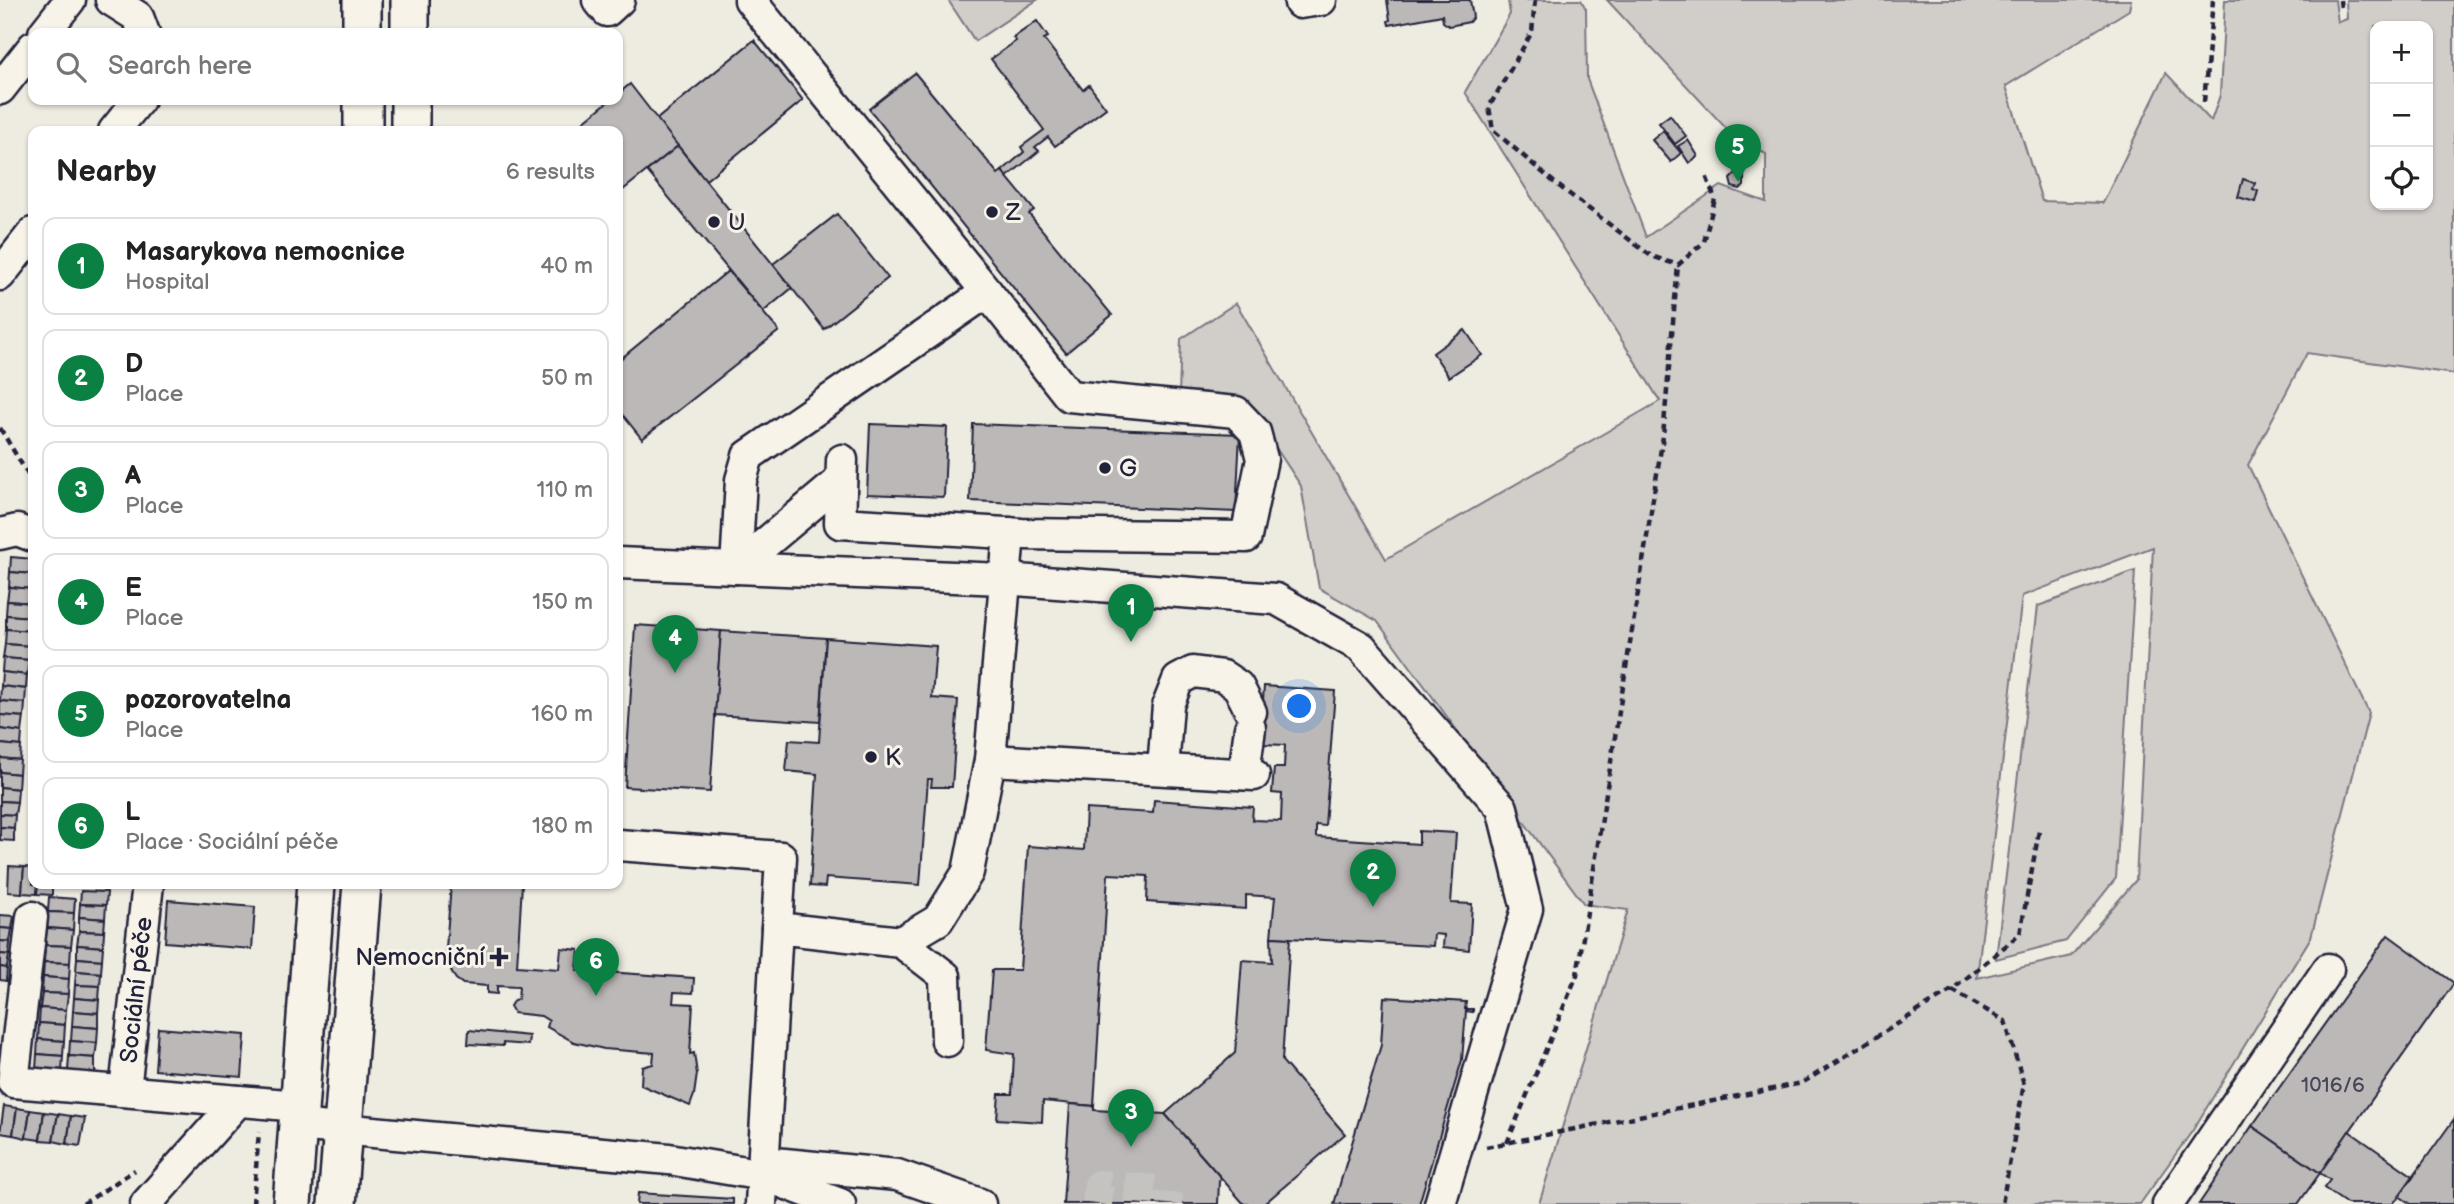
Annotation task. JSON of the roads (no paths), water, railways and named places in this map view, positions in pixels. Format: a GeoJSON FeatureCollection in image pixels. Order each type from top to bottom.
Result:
{"type":"FeatureCollection","features":[{"type":"Feature","properties":{"kind":"main road"},"geometry":{"type":"LineString","coordinates":[[362,0],[362,28]]}},
{"type":"Feature","properties":{"kind":"main road"},"geometry":{"type":"LineString","coordinates":[[410,0],[410,28]]}},
{"type":"Feature","properties":{"kind":"main road"},"geometry":{"type":"LineString","coordinates":[[410,105],[410,126]]}},
{"type":"Feature","properties":{"kind":"main road"},"geometry":{"type":"LineString","coordinates":[[292,1204],[316,889]]}},
{"type":"Feature","properties":{"kind":"main road"},"geometry":{"type":"LineString","coordinates":[[337,1204],[362,889]]}},
{"type":"Feature","properties":{"kind":"street"},"geometry":{"type":"LineString","coordinates":[[48,28],[70,0]]}},
{"type":"Feature","properties":{"kind":"street"},"geometry":{"type":"LineString","coordinates":[[111,0],[138,17],[142,28]]}},
{"type":"Feature","properties":{"kind":"street"},"geometry":{"type":"LineString","coordinates":[[598,0],[607,11],[619,0]]}},
{"type":"Feature","properties":{"kind":"street"},"geometry":{"type":"LineString","coordinates":[[736,568],[842,470],[840,523],[1009,533],[1246,537],[1262,460],[1255,432],[1236,412],[1069,396],[750,0]]}},
{"type":"Feature","properties":{"kind":"street"},"geometry":{"type":"LineString","coordinates":[[0,89],[28,53]]}},
{"type":"Feature","properties":{"kind":"street"},"geometry":{"type":"LineString","coordinates":[[118,126],[135,105]]}},
{"type":"Feature","properties":{"kind":"street"},"geometry":{"type":"LineString","coordinates":[[0,275],[28,239]]}},
{"type":"Feature","properties":{"kind":"street"},"geometry":{"type":"LineString","coordinates":[[736,568],[741,480],[748,456],[987,292]]}},
{"type":"Feature","properties":{"kind":"street"},"geometry":{"type":"LineString","coordinates":[[0,534],[17,530],[28,534]]}},
{"type":"Feature","properties":{"kind":"street"},"geometry":{"type":"LineString","coordinates":[[901,942],[938,920],[968,872],[989,760],[1009,533]]}},
{"type":"Feature","properties":{"kind":"street"},"geometry":{"type":"LineString","coordinates":[[623,563],[1003,579],[1276,599],[1361,646],[1502,808],[1527,909],[1440,1204]]}},
{"type":"Feature","properties":{"kind":"street"},"geometry":{"type":"LineString","coordinates":[[989,760],[1249,774],[1251,720],[1248,702],[1238,686],[1223,676],[1193,672],[1178,680],[1168,705],[1163,769]]}},
{"type":"Feature","properties":{"kind":"street"},"geometry":{"type":"LineString","coordinates":[[623,845],[781,857],[762,1180]]}},
{"type":"Feature","properties":{"kind":"street","name":"Sociální péče"},"geometry":{"type":"LineString","coordinates":[[147,889],[125,1090],[250,1102],[342,1130],[491,1141],[669,1159],[762,1180]]}},
{"type":"Feature","properties":{"kind":"street"},"geometry":{"type":"LineString","coordinates":[[32,917],[13,1082],[125,1090]]}},
{"type":"Feature","properties":{"kind":"street"},"geometry":{"type":"LineString","coordinates":[[777,928],[901,942],[945,976],[947,1041]]}},
{"type":"Feature","properties":{"kind":"street"},"geometry":{"type":"LineString","coordinates":[[2168,1204],[2328,969]]}},
{"type":"Feature","properties":{"kind":"street"},"geometry":{"type":"LineString","coordinates":[[146,1204],[250,1102]]}},
{"type":"Feature","properties":{"kind":"street"},"geometry":{"type":"LineString","coordinates":[[762,1180],[897,1175],[980,1204]]}},
{"type":"Feature","properties":{"kind":"street"},"geometry":{"type":"LineString","coordinates":[[762,1180],[840,1204]]}},
{"type":"Feature","properties":{"kind":"tunnel"},"geometry":{"type":"LineString","coordinates":[[1097,1204],[1099,1185],[1168,1191],[1167,1204]]}},
{"type":"Feature","properties":{"kind":"place","name":"pozorovatelna"},"geometry":{"type":"Point","coordinates":[1738,182]}},
{"type":"Feature","properties":{"kind":"place","name":"Z"},"geometry":{"type":"Point","coordinates":[992,212]}},
{"type":"Feature","properties":{"kind":"place","name":"U"},"geometry":{"type":"Point","coordinates":[714,222]}},
{"type":"Feature","properties":{"kind":"place","name":"G"},"geometry":{"type":"Point","coordinates":[1105,468]}},
{"type":"Feature","properties":{"kind":"place","name":"Masarykova nemocnice"},"geometry":{"type":"Point","coordinates":[1131,642]}},
{"type":"Feature","properties":{"kind":"place","name":"E"},"geometry":{"type":"Point","coordinates":[675,673]}},
{"type":"Feature","properties":{"kind":"place","name":"K"},"geometry":{"type":"Point","coordinates":[871,757]}},
{"type":"Feature","properties":{"kind":"place","name":"D"},"geometry":{"type":"Point","coordinates":[1373,907]}},
{"type":"Feature","properties":{"kind":"place","name":"Nemocniční"},"geometry":{"type":"Point","coordinates":[499,957]}},
{"type":"Feature","properties":{"kind":"place","name":"L"},"geometry":{"type":"Point","coordinates":[596,996]}},
{"type":"Feature","properties":{"kind":"place","name":"A"},"geometry":{"type":"Point","coordinates":[1131,1147]}}]}
